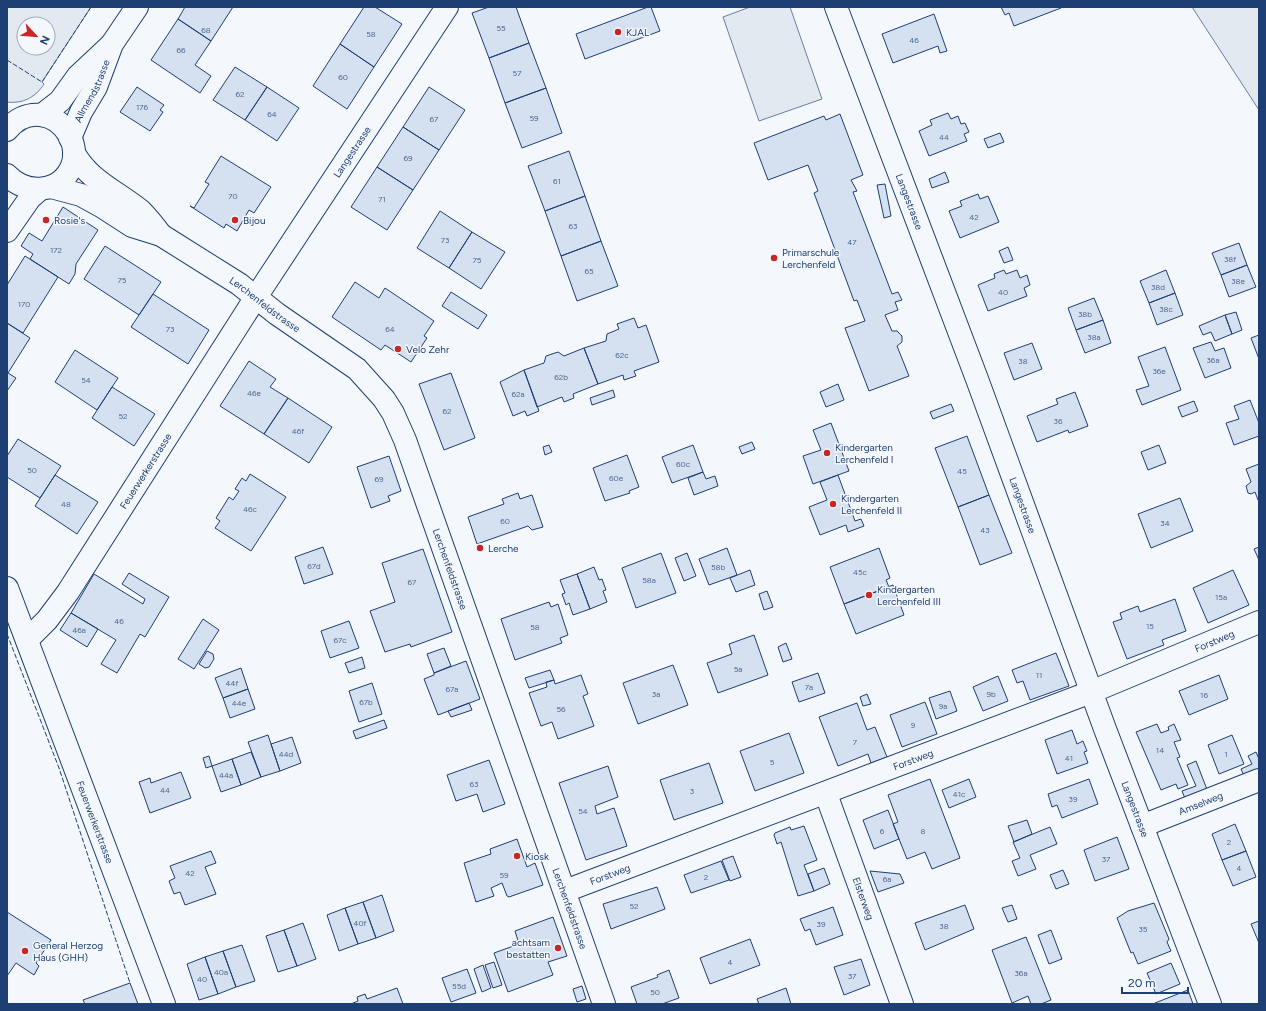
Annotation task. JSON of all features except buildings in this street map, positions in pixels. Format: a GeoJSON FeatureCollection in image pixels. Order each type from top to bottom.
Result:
{"type":"FeatureCollection","features":[{"type":"Feature","properties":{"kind":"street","name":"Allmendstrasse"},"geometry":{"type":"LineString","coordinates":[[19,120],[60,101],[78,76],[112,44],[137,7]]}},
{"type":"Feature","properties":{"kind":"street","name":"Langestrasse"},"geometry":{"type":"LineString","coordinates":[[256,297],[447,7]]}},
{"type":"Feature","properties":{"kind":"street","name":"Langestrasse"},"geometry":{"type":"LineString","coordinates":[[836,7],[977,379],[1091,692],[1210,1004]]}},
{"type":"Feature","properties":{"kind":"street","name":"Allmendstrasse"},"geometry":{"type":"LineString","coordinates":[[45,188],[60,182],[69,171],[72,164],[72,146],[81,112],[96,87],[112,44]]}},
{"type":"Feature","properties":{"kind":"street","name":"Lerchenfeldstrasse"},"geometry":{"type":"LineString","coordinates":[[19,120],[49,117],[61,124],[66,128],[72,146],[90,173],[112,192],[141,212],[161,234],[239,284],[277,314],[356,369],[374,386],[393,413],[405,440],[604,1004]]}},
{"type":"Feature","properties":{"kind":"street","name":"Lerchenfeldstrasse"},"geometry":{"type":"LineString","coordinates":[[7,175],[18,184],[28,189],[45,188],[81,195],[132,226],[161,234]]}},
{"type":"Feature","properties":{"kind":"street"},"geometry":{"type":"LineString","coordinates":[[7,231],[30,198],[45,188]]}},
{"type":"Feature","properties":{"kind":"street","name":"Feuerwerkerstrasse"},"geometry":{"type":"LineString","coordinates":[[27,640],[47,620],[68,592],[256,297]]}},
{"type":"Feature","properties":{"kind":"street","name":"Feuerwerkerstrasse"},"geometry":{"type":"LineString","coordinates":[[7,588],[164,1004]]}},
{"type":"Feature","properties":{"kind":"street","name":"Forstweg"},"geometry":{"type":"LineString","coordinates":[[565,891],[826,794],[1091,692],[1259,622]]}},
{"type":"Feature","properties":{"kind":"street","name":"Amselweg"},"geometry":{"type":"LineString","coordinates":[[1142,826],[1259,780]]}},
{"type":"Feature","properties":{"kind":"street","name":"Elsterweg"},"geometry":{"type":"LineString","coordinates":[[826,794],[902,1004]]}},
{"type":"Feature","properties":{"kind":"shaded area"},"geometry":{"type":"Polygon","coordinates":[[[7,7],[91,7],[42,82],[44,84],[41,89],[24,101],[7,102],[7,7]]]}},
{"type":"Feature","properties":{"kind":"shaded area"},"geometry":{"type":"Polygon","coordinates":[[[750,7],[790,7],[822,99],[759,121],[723,17],[750,7]]]}},
{"type":"Feature","properties":{"kind":"shaded area"},"geometry":{"type":"Polygon","coordinates":[[[1192,7],[1259,7],[1259,110],[1192,7]]]}},
{"type":"Feature","properties":{"kind":"fence"},"geometry":{"type":"LineString","coordinates":[[7,60],[42,82],[91,7]]}},
{"type":"Feature","properties":{"kind":"fence"},"geometry":{"type":"LineString","coordinates":[[7,634],[59,768],[130,983]]}},
{"type":"Feature","properties":{"kind":"place","name":"KJAL"},"geometry":{"type":"Point","coordinates":[618,32]}},
{"type":"Feature","properties":{"kind":"place","name":"Rosie's"},"geometry":{"type":"Point","coordinates":[46,220]}},
{"type":"Feature","properties":{"kind":"place","name":"Bijou"},"geometry":{"type":"Point","coordinates":[235,220]}},
{"type":"Feature","properties":{"kind":"place","name":"Primarschule Lerchenfeld"},"geometry":{"type":"Point","coordinates":[774,258]}},
{"type":"Feature","properties":{"kind":"place","name":"Velo Zehr"},"geometry":{"type":"Point","coordinates":[398,349]}},
{"type":"Feature","properties":{"kind":"place","name":"Kindergarten Lerchenfeld I"},"geometry":{"type":"Point","coordinates":[827,453]}},
{"type":"Feature","properties":{"kind":"place","name":"Kindergarten Lerchenfeld II"},"geometry":{"type":"Point","coordinates":[833,504]}},
{"type":"Feature","properties":{"kind":"place","name":"Lerche"},"geometry":{"type":"Point","coordinates":[480,548]}},
{"type":"Feature","properties":{"kind":"place","name":"Kindergarten Lerchenfeld III"},"geometry":{"type":"Point","coordinates":[869,595]}},
{"type":"Feature","properties":{"kind":"place","name":"Kiosk"},"geometry":{"type":"Point","coordinates":[517,856]}},
{"type":"Feature","properties":{"kind":"place","name":"achtsam bestatten"},"geometry":{"type":"Point","coordinates":[558,948]}},
{"type":"Feature","properties":{"kind":"place","name":"General Herzog Haus (GHH)"},"geometry":{"type":"Point","coordinates":[25,951]}}]}
